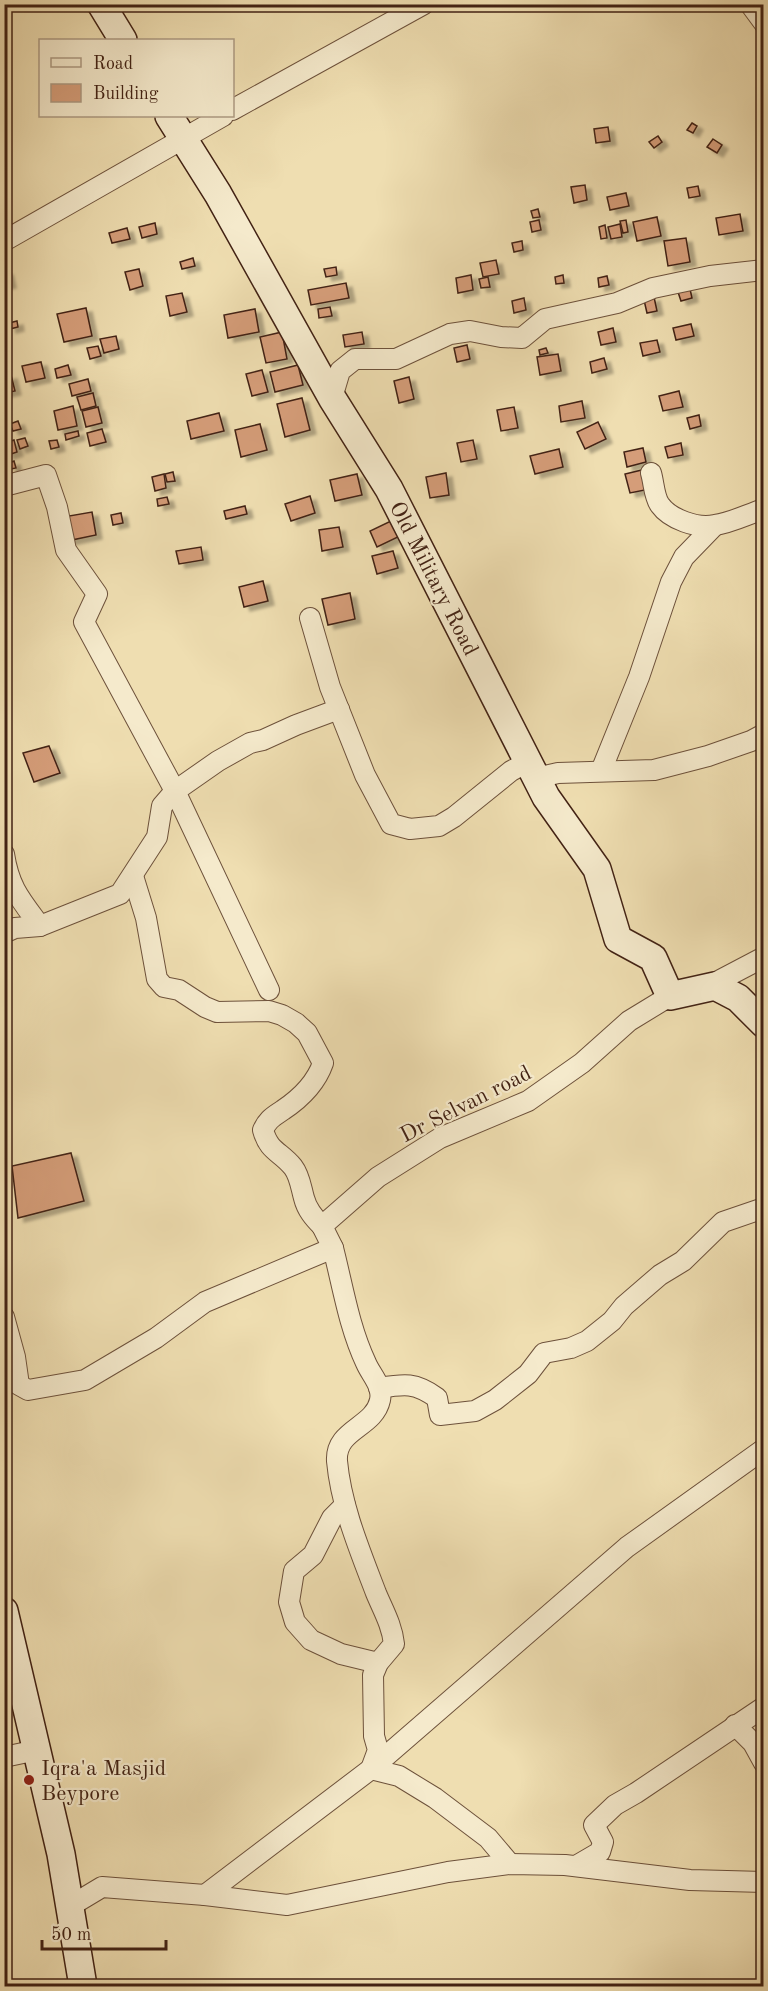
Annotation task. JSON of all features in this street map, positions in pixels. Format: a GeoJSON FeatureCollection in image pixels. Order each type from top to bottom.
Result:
{"type":"FeatureCollection","features":[{"type":"Feature","properties":{"kind":"main road"},"geometry":{"type":"LineString","coordinates":[[101,4],[122,39]]}},
{"type":"Feature","properties":{"kind":"main road","name":"Old Military Road"},"geometry":{"type":"LineString","coordinates":[[176,127],[218,194],[332,398],[389,489],[546,797],[597,869],[618,939],[653,958],[670,996]]}},
{"type":"Feature","properties":{"kind":"main road"},"geometry":{"type":"LineString","coordinates":[[670,996],[710,987],[738,998],[764,1024]]}},
{"type":"Feature","properties":{"kind":"main road"},"geometry":{"type":"LineString","coordinates":[[4,1611],[61,1854],[83,1986]]}},
{"type":"Feature","properties":{"kind":"street"},"geometry":{"type":"LineString","coordinates":[[234,109],[424,4]]}},
{"type":"Feature","properties":{"kind":"street"},"geometry":{"type":"LineString","coordinates":[[750,4],[764,23]]}},
{"type":"Feature","properties":{"kind":"street"},"geometry":{"type":"LineString","coordinates":[[4,240],[176,127],[219,117]]}},
{"type":"Feature","properties":{"kind":"street"},"geometry":{"type":"LineString","coordinates":[[332,398],[340,371],[355,359],[396,358],[450,334],[470,331],[501,337],[522,338],[545,319],[617,303],[653,288],[710,276],[764,270]]}},
{"type":"Feature","properties":{"kind":"street"},"geometry":{"type":"LineString","coordinates":[[651,473],[658,503],[681,520],[696,525],[714,526],[764,508]]}},
{"type":"Feature","properties":{"kind":"street"},"geometry":{"type":"LineString","coordinates":[[4,486],[45,475],[57,507],[66,550],[98,594],[84,622],[175,790],[269,990]]}},
{"type":"Feature","properties":{"kind":"street"},"geometry":{"type":"LineString","coordinates":[[601,771],[639,677],[671,582],[684,557],[714,526]]}},
{"type":"Feature","properties":{"kind":"street"},"geometry":{"type":"LineString","coordinates":[[310,618],[330,687],[365,775],[391,824],[410,829],[439,826],[454,817],[511,771],[532,770],[558,773],[654,770],[708,756],[764,734]]}},
{"type":"Feature","properties":{"kind":"street"},"geometry":{"type":"LineString","coordinates":[[4,933],[15,928],[40,926],[120,894],[157,837],[162,806],[175,790],[250,743],[263,740],[339,709]]}},
{"type":"Feature","properties":{"kind":"street"},"geometry":{"type":"LineString","coordinates":[[4,854],[8,876],[18,896],[40,926]]}},
{"type":"Feature","properties":{"kind":"street"},"geometry":{"type":"LineString","coordinates":[[133,876],[146,918],[157,979],[164,987],[179,990],[205,1007],[217,1011],[269,1011],[282,1015],[307,1033],[323,1063],[318,1077],[302,1095],[268,1119],[263,1130],[266,1143],[293,1167],[310,1213],[322,1226],[333,1248],[349,1317],[366,1364],[378,1383],[380,1400],[373,1415],[349,1433],[341,1444],[337,1459],[345,1505],[370,1579],[392,1628],[394,1644],[378,1663],[373,1675],[374,1736],[378,1750],[371,1769]]}},
{"type":"Feature","properties":{"kind":"street"},"geometry":{"type":"LineString","coordinates":[[710,987],[764,957]]}},
{"type":"Feature","properties":{"kind":"street","name":"Dr Selvan road"},"geometry":{"type":"LineString","coordinates":[[322,1226],[378,1177],[440,1138],[528,1101],[582,1063],[629,1021],[670,996]]}},
{"type":"Feature","properties":{"kind":"street"},"geometry":{"type":"LineString","coordinates":[[378,1388],[410,1385],[424,1388],[437,1398],[440,1415],[475,1411],[495,1400],[528,1374],[544,1353],[571,1348],[600,1332],[624,1306],[660,1275],[683,1261],[723,1222],[764,1208]]}},
{"type":"Feature","properties":{"kind":"street"},"geometry":{"type":"LineString","coordinates":[[4,1317],[15,1357],[19,1385],[28,1390],[85,1380],[156,1338],[205,1302],[333,1248]]}},
{"type":"Feature","properties":{"kind":"street"},"geometry":{"type":"LineString","coordinates":[[205,1895],[371,1769],[627,1546],[764,1449]]}},
{"type":"Feature","properties":{"kind":"street"},"geometry":{"type":"LineString","coordinates":[[345,1505],[332,1518],[313,1555],[294,1571],[289,1602],[295,1622],[311,1640],[341,1654],[378,1663]]}},
{"type":"Feature","properties":{"kind":"street"},"geometry":{"type":"LineString","coordinates":[[576,1866],[600,1852],[603,1842],[594,1824],[615,1805],[764,1707]]}},
{"type":"Feature","properties":{"kind":"street"},"geometry":{"type":"LineString","coordinates":[[735,1725],[753,1743],[764,1763]]}},
{"type":"Feature","properties":{"kind":"street"},"geometry":{"type":"LineString","coordinates":[[4,1757],[37,1750]]}},
{"type":"Feature","properties":{"kind":"street"},"geometry":{"type":"LineString","coordinates":[[371,1769],[399,1776],[435,1798],[488,1838],[510,1864]]}},
{"type":"Feature","properties":{"kind":"street"},"geometry":{"type":"LineString","coordinates":[[73,1927],[72,1905],[102,1887],[205,1895],[287,1905],[448,1872],[510,1864],[576,1866],[690,1880],[764,1882]]}},
{"type":"Feature","properties":{"kind":"building"},"geometry":{"type":"Polygon","coordinates":[[[692,123],[697,126],[693,133],[687,130],[692,123]]]}},
{"type":"Feature","properties":{"kind":"building"},"geometry":{"type":"Polygon","coordinates":[[[608,127],[610,141],[596,143],[594,129],[608,127]]]}},
{"type":"Feature","properties":{"kind":"building"},"geometry":{"type":"Polygon","coordinates":[[[658,136],[662,142],[654,148],[649,142],[658,136]]]}},
{"type":"Feature","properties":{"kind":"building"},"geometry":{"type":"Polygon","coordinates":[[[713,139],[722,145],[717,153],[707,147],[713,139]]]}},
{"type":"Feature","properties":{"kind":"building"},"geometry":{"type":"Polygon","coordinates":[[[585,185],[587,200],[574,203],[571,187],[585,185]]]}},
{"type":"Feature","properties":{"kind":"building"},"geometry":{"type":"Polygon","coordinates":[[[698,186],[700,196],[689,198],[687,188],[698,186]]]}},
{"type":"Feature","properties":{"kind":"building"},"geometry":{"type":"Polygon","coordinates":[[[626,193],[629,206],[610,210],[607,197],[626,193]]]}},
{"type":"Feature","properties":{"kind":"building"},"geometry":{"type":"Polygon","coordinates":[[[538,209],[540,217],[533,218],[531,211],[538,209]]]}},
{"type":"Feature","properties":{"kind":"building"},"geometry":{"type":"Polygon","coordinates":[[[740,214],[743,231],[719,235],[716,218],[740,214]]]}},
{"type":"Feature","properties":{"kind":"building"},"geometry":{"type":"Polygon","coordinates":[[[657,217],[661,236],[637,241],[633,222],[657,217]]]}},
{"type":"Feature","properties":{"kind":"building"},"geometry":{"type":"Polygon","coordinates":[[[539,220],[541,230],[532,232],[530,222],[539,220]]]}},
{"type":"Feature","properties":{"kind":"building"},"geometry":{"type":"Polygon","coordinates":[[[626,220],[628,232],[623,233],[620,221],[626,220]]]}},
{"type":"Feature","properties":{"kind":"building"},"geometry":{"type":"Polygon","coordinates":[[[155,223],[157,234],[142,238],[139,227],[155,223]]]}},
{"type":"Feature","properties":{"kind":"building"},"geometry":{"type":"Polygon","coordinates":[[[620,224],[622,237],[611,239],[608,227],[620,224]]]}},
{"type":"Feature","properties":{"kind":"building"},"geometry":{"type":"Polygon","coordinates":[[[605,225],[607,238],[601,239],[599,227],[605,225]]]}},
{"type":"Feature","properties":{"kind":"building"},"geometry":{"type":"Polygon","coordinates":[[[127,228],[130,239],[112,243],[109,233],[127,228]]]}},
{"type":"Feature","properties":{"kind":"building"},"geometry":{"type":"Polygon","coordinates":[[[686,238],[690,262],[668,266],[664,241],[686,238]]]}},
{"type":"Feature","properties":{"kind":"building"},"geometry":{"type":"Polygon","coordinates":[[[522,241],[523,250],[514,252],[512,243],[522,241]]]}},
{"type":"Feature","properties":{"kind":"building"},"geometry":{"type":"Polygon","coordinates":[[[193,258],[195,266],[182,269],[180,262],[193,258]]]}},
{"type":"Feature","properties":{"kind":"building"},"geometry":{"type":"Polygon","coordinates":[[[496,260],[499,274],[483,277],[480,263],[496,260]]]}},
{"type":"Feature","properties":{"kind":"building"},"geometry":{"type":"Polygon","coordinates":[[[336,267],[337,275],[326,277],[324,269],[336,267]]]}},
{"type":"Feature","properties":{"kind":"building"},"geometry":{"type":"Polygon","coordinates":[[[139,269],[143,286],[130,290],[125,272],[139,269]]]}},
{"type":"Feature","properties":{"kind":"building"},"geometry":{"type":"Polygon","coordinates":[[[7,271],[10,284],[4,285],[4,272],[7,271]]]}},
{"type":"Feature","properties":{"kind":"building"},"geometry":{"type":"Polygon","coordinates":[[[471,275],[473,290],[458,293],[456,278],[471,275]]]}},
{"type":"Feature","properties":{"kind":"building"},"geometry":{"type":"Polygon","coordinates":[[[563,275],[564,283],[556,284],[555,277],[563,275]]]}},
{"type":"Feature","properties":{"kind":"building"},"geometry":{"type":"Polygon","coordinates":[[[607,276],[609,285],[599,287],[598,278],[607,276]]]}},
{"type":"Feature","properties":{"kind":"building"},"geometry":{"type":"Polygon","coordinates":[[[488,277],[490,287],[481,288],[479,279],[488,277]]]}},
{"type":"Feature","properties":{"kind":"building"},"geometry":{"type":"Polygon","coordinates":[[[346,283],[349,298],[311,305],[308,290],[346,283]]]}},
{"type":"Feature","properties":{"kind":"building"},"geometry":{"type":"Polygon","coordinates":[[[690,289],[692,298],[681,301],[678,292],[690,289]]]}},
{"type":"Feature","properties":{"kind":"building"},"geometry":{"type":"Polygon","coordinates":[[[182,293],[187,312],[170,316],[166,296],[182,293]]]}},
{"type":"Feature","properties":{"kind":"building"},"geometry":{"type":"Polygon","coordinates":[[[654,297],[657,311],[647,313],[644,300],[654,297]]]}},
{"type":"Feature","properties":{"kind":"building"},"geometry":{"type":"Polygon","coordinates":[[[524,298],[526,310],[514,313],[512,301],[524,298]]]}},
{"type":"Feature","properties":{"kind":"building"},"geometry":{"type":"Polygon","coordinates":[[[330,307],[332,316],[319,318],[318,309],[330,307]]]}},
{"type":"Feature","properties":{"kind":"building"},"geometry":{"type":"Polygon","coordinates":[[[86,308],[92,336],[64,342],[57,314],[86,308]]]}},
{"type":"Feature","properties":{"kind":"building"},"geometry":{"type":"Polygon","coordinates":[[[255,309],[259,332],[228,338],[224,315],[255,309]]]}},
{"type":"Feature","properties":{"kind":"building"},"geometry":{"type":"Polygon","coordinates":[[[17,321],[18,327],[10,329],[9,323],[17,321]]]}},
{"type":"Feature","properties":{"kind":"building"},"geometry":{"type":"Polygon","coordinates":[[[691,324],[694,336],[676,340],[673,328],[691,324]]]}},
{"type":"Feature","properties":{"kind":"building"},"geometry":{"type":"Polygon","coordinates":[[[613,328],[616,342],[601,345],[598,332],[613,328]]]}},
{"type":"Feature","properties":{"kind":"building"},"geometry":{"type":"Polygon","coordinates":[[[282,332],[287,359],[266,363],[260,337],[282,332]]]}},
{"type":"Feature","properties":{"kind":"building"},"geometry":{"type":"Polygon","coordinates":[[[362,332],[364,344],[345,347],[343,335],[362,332]]]}},
{"type":"Feature","properties":{"kind":"building"},"geometry":{"type":"Polygon","coordinates":[[[116,336],[119,349],[104,353],[100,339],[116,336]]]}},
{"type":"Feature","properties":{"kind":"building"},"geometry":{"type":"Polygon","coordinates":[[[657,340],[660,352],[643,356],[640,343],[657,340]]]}},
{"type":"Feature","properties":{"kind":"building"},"geometry":{"type":"Polygon","coordinates":[[[467,345],[470,359],[457,362],[454,348],[467,345]]]}},
{"type":"Feature","properties":{"kind":"building"},"geometry":{"type":"Polygon","coordinates":[[[98,346],[101,356],[90,359],[87,348],[98,346]]]}},
{"type":"Feature","properties":{"kind":"building"},"geometry":{"type":"Polygon","coordinates":[[[546,348],[548,353],[540,355],[539,350],[546,348]]]}},
{"type":"Feature","properties":{"kind":"building"},"geometry":{"type":"Polygon","coordinates":[[[558,354],[561,371],[540,375],[537,357],[558,354]]]}},
{"type":"Feature","properties":{"kind":"building"},"geometry":{"type":"Polygon","coordinates":[[[604,358],[607,369],[592,373],[590,362],[604,358]]]}},
{"type":"Feature","properties":{"kind":"building"},"geometry":{"type":"Polygon","coordinates":[[[41,362],[45,378],[26,382],[22,366],[41,362]]]}},
{"type":"Feature","properties":{"kind":"building"},"geometry":{"type":"Polygon","coordinates":[[[68,365],[71,375],[57,378],[55,369],[68,365]]]}},
{"type":"Feature","properties":{"kind":"building"},"geometry":{"type":"Polygon","coordinates":[[[298,365],[303,385],[275,392],[270,372],[298,365]]]}},
{"type":"Feature","properties":{"kind":"building"},"geometry":{"type":"Polygon","coordinates":[[[262,370],[268,392],[252,396],[246,374],[262,370]]]}},
{"type":"Feature","properties":{"kind":"building"},"geometry":{"type":"Polygon","coordinates":[[[11,375],[15,391],[4,393],[4,377],[11,375]]]}},
{"type":"Feature","properties":{"kind":"building"},"geometry":{"type":"Polygon","coordinates":[[[409,377],[414,399],[399,403],[394,381],[409,377]]]}},
{"type":"Feature","properties":{"kind":"building"},"geometry":{"type":"Polygon","coordinates":[[[88,379],[91,391],[72,396],[69,384],[88,379]]]}},
{"type":"Feature","properties":{"kind":"building"},"geometry":{"type":"Polygon","coordinates":[[[679,391],[683,407],[663,411],[659,396],[679,391]]]}},
{"type":"Feature","properties":{"kind":"building"},"geometry":{"type":"Polygon","coordinates":[[[93,393],[96,406],[81,410],[77,397],[93,393]]]}},
{"type":"Feature","properties":{"kind":"building"},"geometry":{"type":"Polygon","coordinates":[[[302,398],[310,430],[285,437],[277,404],[302,398]]]}},
{"type":"Feature","properties":{"kind":"building"},"geometry":{"type":"Polygon","coordinates":[[[582,401],[585,418],[561,422],[559,406],[582,401]]]}},
{"type":"Feature","properties":{"kind":"building"},"geometry":{"type":"Polygon","coordinates":[[[73,406],[77,426],[58,430],[54,411],[73,406]]]}},
{"type":"Feature","properties":{"kind":"building"},"geometry":{"type":"Polygon","coordinates":[[[98,407],[102,423],[86,427],[82,411],[98,407]]]}},
{"type":"Feature","properties":{"kind":"building"},"geometry":{"type":"Polygon","coordinates":[[[514,407],[518,428],[501,431],[497,410],[514,407]]]}},
{"type":"Feature","properties":{"kind":"building"},"geometry":{"type":"Polygon","coordinates":[[[219,413],[224,431],[191,439],[187,421],[219,413]]]}},
{"type":"Feature","properties":{"kind":"building"},"geometry":{"type":"Polygon","coordinates":[[[699,415],[701,426],[690,429],[687,418],[699,415]]]}},
{"type":"Feature","properties":{"kind":"building"},"geometry":{"type":"Polygon","coordinates":[[[18,421],[21,429],[13,431],[10,424],[18,421]]]}},
{"type":"Feature","properties":{"kind":"building"},"geometry":{"type":"Polygon","coordinates":[[[598,422],[606,439],[585,449],[577,432],[598,422]]]}},
{"type":"Feature","properties":{"kind":"building"},"geometry":{"type":"Polygon","coordinates":[[[260,424],[267,450],[241,457],[235,430],[260,424]]]}},
{"type":"Feature","properties":{"kind":"building"},"geometry":{"type":"Polygon","coordinates":[[[102,429],[106,442],[90,446],[87,433],[102,429]]]}},
{"type":"Feature","properties":{"kind":"building"},"geometry":{"type":"Polygon","coordinates":[[[78,431],[79,436],[66,440],[65,434],[78,431]]]}},
{"type":"Feature","properties":{"kind":"building"},"geometry":{"type":"Polygon","coordinates":[[[25,438],[28,446],[20,449],[17,440],[25,438]]]}},
{"type":"Feature","properties":{"kind":"building"},"geometry":{"type":"Polygon","coordinates":[[[14,440],[17,452],[8,455],[4,443],[14,440]]]}},
{"type":"Feature","properties":{"kind":"building"},"geometry":{"type":"Polygon","coordinates":[[[57,440],[59,447],[51,449],[49,441],[57,440]]]}},
{"type":"Feature","properties":{"kind":"building"},"geometry":{"type":"Polygon","coordinates":[[[473,440],[477,459],[461,462],[457,443],[473,440]]]}},
{"type":"Feature","properties":{"kind":"building"},"geometry":{"type":"Polygon","coordinates":[[[681,443],[683,455],[668,458],[665,447],[681,443]]]}},
{"type":"Feature","properties":{"kind":"building"},"geometry":{"type":"Polygon","coordinates":[[[643,448],[646,462],[627,467],[624,452],[643,448]]]}},
{"type":"Feature","properties":{"kind":"building"},"geometry":{"type":"Polygon","coordinates":[[[559,449],[563,467],[535,474],[530,456],[559,449]]]}},
{"type":"Feature","properties":{"kind":"building"},"geometry":{"type":"Polygon","coordinates":[[[14,461],[16,468],[11,469],[9,463],[14,461]]]}},
{"type":"Feature","properties":{"kind":"building"},"geometry":{"type":"Polygon","coordinates":[[[646,469],[650,489],[630,493],[625,474],[646,469]]]}},
{"type":"Feature","properties":{"kind":"building"},"geometry":{"type":"Polygon","coordinates":[[[173,472],[175,481],[167,482],[165,474],[173,472]]]}},
{"type":"Feature","properties":{"kind":"building"},"geometry":{"type":"Polygon","coordinates":[[[446,473],[449,495],[430,498],[426,477],[446,473]]]}},
{"type":"Feature","properties":{"kind":"building"},"geometry":{"type":"Polygon","coordinates":[[[164,474],[166,488],[155,491],[152,477],[164,474]]]}},
{"type":"Feature","properties":{"kind":"building"},"geometry":{"type":"Polygon","coordinates":[[[357,474],[362,495],[335,501],[330,480],[357,474]]]}},
{"type":"Feature","properties":{"kind":"building"},"geometry":{"type":"Polygon","coordinates":[[[310,496],[315,513],[291,521],[285,504],[310,496]]]}},
{"type":"Feature","properties":{"kind":"building"},"geometry":{"type":"Polygon","coordinates":[[[167,497],[169,504],[158,506],[157,499],[167,497]]]}},
{"type":"Feature","properties":{"kind":"building"},"geometry":{"type":"Polygon","coordinates":[[[245,506],[247,514],[226,519],[224,511],[245,506]]]}},
{"type":"Feature","properties":{"kind":"building"},"geometry":{"type":"Polygon","coordinates":[[[92,512],[96,535],[67,541],[63,517],[92,512]]]}},
{"type":"Feature","properties":{"kind":"building"},"geometry":{"type":"Polygon","coordinates":[[[121,513],[123,523],[113,525],[111,515],[121,513]]]}},
{"type":"Feature","properties":{"kind":"building"},"geometry":{"type":"Polygon","coordinates":[[[393,520],[400,536],[377,547],[370,531],[393,520]]]}},
{"type":"Feature","properties":{"kind":"building"},"geometry":{"type":"Polygon","coordinates":[[[339,527],[343,547],[322,551],[319,530],[339,527]]]}},
{"type":"Feature","properties":{"kind":"building"},"geometry":{"type":"Polygon","coordinates":[[[201,547],[203,560],[179,564],[176,551],[201,547]]]}},
{"type":"Feature","properties":{"kind":"building"},"geometry":{"type":"Polygon","coordinates":[[[393,551],[398,568],[377,574],[372,556],[393,551]]]}},
{"type":"Feature","properties":{"kind":"building"},"geometry":{"type":"Polygon","coordinates":[[[263,581],[268,601],[244,607],[239,587],[263,581]]]}},
{"type":"Feature","properties":{"kind":"building"},"geometry":{"type":"Polygon","coordinates":[[[350,593],[355,619],[328,625],[322,599],[350,593]]]}},
{"type":"Feature","properties":{"kind":"building"},"geometry":{"type":"Polygon","coordinates":[[[49,746],[60,773],[34,782],[23,753],[49,746]]]}},
{"type":"Feature","properties":{"kind":"building"},"geometry":{"type":"Polygon","coordinates":[[[71,1153],[84,1201],[18,1218],[12,1166],[71,1153]]]}},
{"type":"Feature","properties":{"kind":"place","name":"Iqra'a Masjid Beypore"},"geometry":{"type":"Point","coordinates":[29,1780]}}]}
